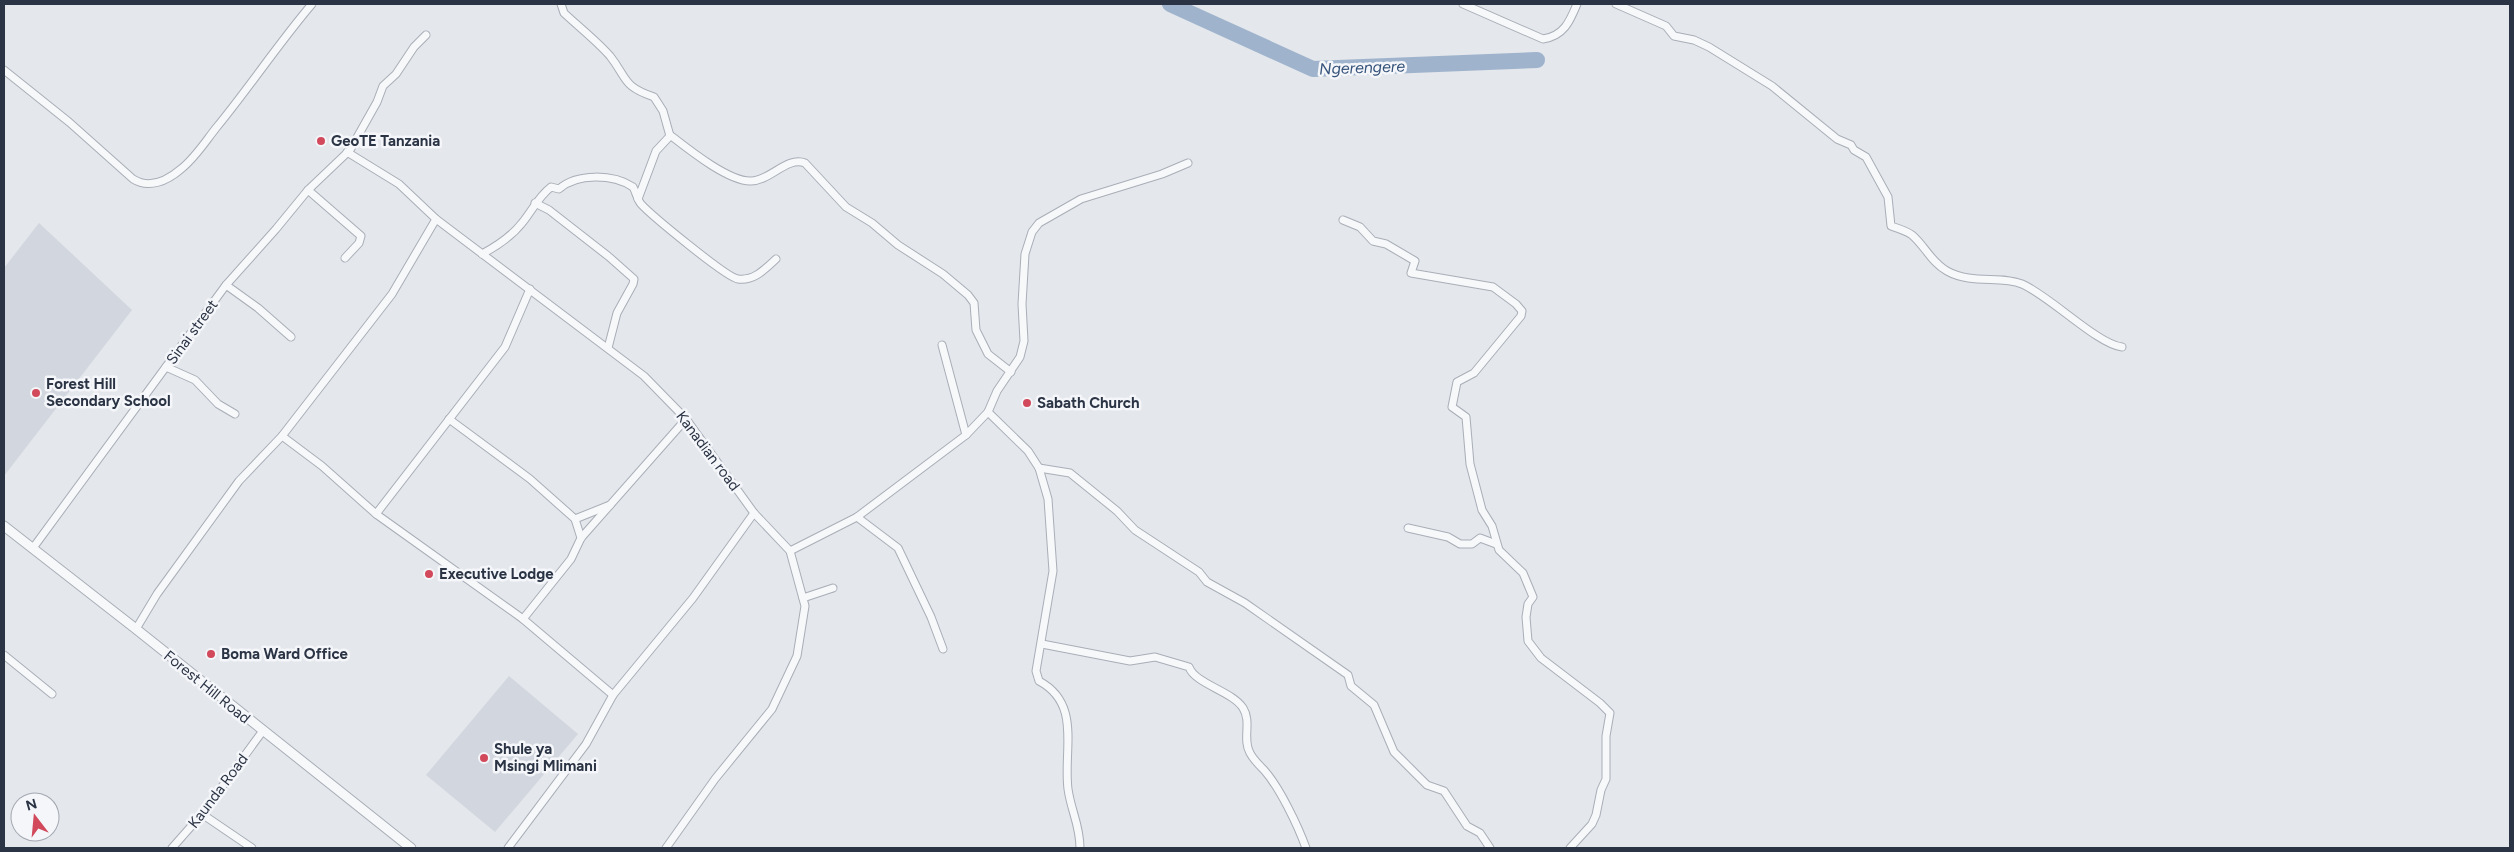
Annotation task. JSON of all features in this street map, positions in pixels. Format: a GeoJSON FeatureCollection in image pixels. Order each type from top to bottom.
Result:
{"type":"FeatureCollection","features":[{"type":"Feature","properties":{"kind":"street"},"geometry":{"type":"LineString","coordinates":[[4,70],[69,122],[133,179],[141,184],[153,184],[176,173],[187,164],[232,110],[312,4]]}},
{"type":"Feature","properties":{"kind":"street"},"geometry":{"type":"LineString","coordinates":[[561,4],[564,14],[610,57],[624,80],[636,91],[654,97],[663,111],[670,135],[725,172],[748,181],[763,178],[793,162],[805,163],[846,207],[872,223],[898,245],[943,274],[968,294],[974,303],[976,330],[988,354],[1011,372]]}},
{"type":"Feature","properties":{"kind":"street"},"geometry":{"type":"LineString","coordinates":[[1463,4],[1544,40],[1555,36],[1569,25],[1577,4]]}},
{"type":"Feature","properties":{"kind":"street"},"geometry":{"type":"LineString","coordinates":[[1616,4],[1666,26],[1674,36],[1701,43],[1728,58],[1772,86],[1838,139],[1851,145],[1854,150],[1866,157],[1888,196],[1891,226],[1912,234],[1939,266],[1971,279],[2022,284],[2056,305],[2103,339],[2122,347]]}},
{"type":"Feature","properties":{"kind":"street","name":"Sinai street"},"geometry":{"type":"LineString","coordinates":[[33,548],[226,285],[308,190],[347,152],[377,102],[383,86],[396,74],[414,47],[426,35]]}},
{"type":"Feature","properties":{"kind":"street"},"geometry":{"type":"LineString","coordinates":[[638,199],[656,151],[670,135]]}},
{"type":"Feature","properties":{"kind":"street","name":"Kanadian road"},"geometry":{"type":"LineString","coordinates":[[347,152],[399,184],[436,219],[644,376],[686,419],[754,514],[790,551],[803,598],[804,615],[797,656],[772,709],[715,779],[666,848]]}},
{"type":"Feature","properties":{"kind":"street"},"geometry":{"type":"LineString","coordinates":[[790,551],[858,517],[966,435],[988,412],[997,392],[1020,357],[1024,341],[1024,264],[1029,238],[1035,226],[1046,217],[1081,199],[1162,174],[1188,163]]}},
{"type":"Feature","properties":{"kind":"street"},"geometry":{"type":"LineString","coordinates":[[482,254],[509,237],[521,225],[535,203],[551,187],[559,189],[573,180],[593,178],[614,179],[633,186],[638,199],[706,258],[738,279],[755,277],[776,260]]}},
{"type":"Feature","properties":{"kind":"street"},"geometry":{"type":"LineString","coordinates":[[308,190],[361,236],[359,243],[345,258]]}},
{"type":"Feature","properties":{"kind":"street"},"geometry":{"type":"LineString","coordinates":[[535,203],[549,210],[634,279],[634,284],[617,314],[608,348]]}},
{"type":"Feature","properties":{"kind":"street"},"geometry":{"type":"LineString","coordinates":[[136,629],[157,594],[238,481],[282,436],[392,294],[436,219]]}},
{"type":"Feature","properties":{"kind":"street"},"geometry":{"type":"LineString","coordinates":[[1343,220],[1360,227],[1373,241],[1386,244],[1415,260],[1410,273],[1493,287],[1514,302],[1522,311],[1521,316],[1474,373],[1457,382],[1452,407],[1466,417],[1470,464],[1479,504],[1492,526],[1496,544],[1507,559],[1523,573],[1533,597],[1528,604],[1526,616],[1528,641],[1541,658],[1600,703],[1610,713],[1606,736],[1606,779],[1601,790],[1596,815],[1592,824],[1570,848]]}},
{"type":"Feature","properties":{"kind":"street"},"geometry":{"type":"LineString","coordinates":[[226,285],[258,308],[291,337]]}},
{"type":"Feature","properties":{"kind":"street"},"geometry":{"type":"LineString","coordinates":[[376,514],[504,347],[530,289]]}},
{"type":"Feature","properties":{"kind":"street"},"geometry":{"type":"LineString","coordinates":[[942,345],[966,435]]}},
{"type":"Feature","properties":{"kind":"street"},"geometry":{"type":"LineString","coordinates":[[166,367],[195,380],[218,404],[235,414]]}},
{"type":"Feature","properties":{"kind":"street"},"geometry":{"type":"LineString","coordinates":[[988,412],[1028,450],[1039,468],[1048,499],[1053,571],[1042,644],[1037,654],[1036,671],[1039,681],[1052,688],[1061,699],[1068,726],[1066,777],[1069,796],[1080,829],[1080,848]]}},
{"type":"Feature","properties":{"kind":"street"},"geometry":{"type":"LineString","coordinates":[[449,419],[530,479],[575,519],[581,538]]}},
{"type":"Feature","properties":{"kind":"street"},"geometry":{"type":"LineString","coordinates":[[523,619],[572,559],[581,538],[686,419]]}},
{"type":"Feature","properties":{"kind":"street"},"geometry":{"type":"LineString","coordinates":[[282,436],[322,466],[376,514],[523,619],[613,695]]}},
{"type":"Feature","properties":{"kind":"street"},"geometry":{"type":"LineString","coordinates":[[1039,468],[1070,473],[1117,511],[1135,530],[1199,572],[1207,582],[1245,603],[1348,675],[1351,686],[1374,705],[1394,752],[1427,785],[1444,791],[1467,826],[1480,833],[1490,848]]}},
{"type":"Feature","properties":{"kind":"street"},"geometry":{"type":"LineString","coordinates":[[575,519],[612,504]]}},
{"type":"Feature","properties":{"kind":"street"},"geometry":{"type":"LineString","coordinates":[[508,848],[586,744],[613,695],[693,598],[754,514]]}},
{"type":"Feature","properties":{"kind":"street"},"geometry":{"type":"LineString","coordinates":[[858,517],[898,548],[927,608],[943,648]]}},
{"type":"Feature","properties":{"kind":"street","name":"Forest Hill Road"},"geometry":{"type":"LineString","coordinates":[[4,526],[411,848]]}},
{"type":"Feature","properties":{"kind":"street"},"geometry":{"type":"LineString","coordinates":[[1408,528],[1448,537],[1460,544],[1472,544],[1480,538],[1496,544]]}},
{"type":"Feature","properties":{"kind":"street"},"geometry":{"type":"LineString","coordinates":[[803,598],[833,588]]}},
{"type":"Feature","properties":{"kind":"street"},"geometry":{"type":"LineString","coordinates":[[1042,644],[1130,661],[1155,657],[1188,667],[1190,673],[1219,689],[1242,707],[1247,720],[1247,745],[1250,753],[1264,770],[1297,824],[1306,848]]}},
{"type":"Feature","properties":{"kind":"street"},"geometry":{"type":"LineString","coordinates":[[4,655],[52,694]]}},
{"type":"Feature","properties":{"kind":"street","name":"Kaunda Road"},"geometry":{"type":"LineString","coordinates":[[172,848],[202,814],[262,732]]}},
{"type":"Feature","properties":{"kind":"street"},"geometry":{"type":"LineString","coordinates":[[202,814],[252,848]]}},
{"type":"Feature","properties":{"kind":"shaded area","name":"Forest Hill Secondary School"},"geometry":{"type":"Polygon","coordinates":[[[39,223],[132,310],[4,476],[4,268],[39,223]]]}},
{"type":"Feature","properties":{"kind":"shaded area"},"geometry":{"type":"Polygon","coordinates":[[[509,676],[578,734],[495,832],[426,775],[509,676]]]}},
{"type":"Feature","properties":{"kind":"waterway","name":"Ngerengere"},"geometry":{"type":"LineString","coordinates":[[1170,4],[1313,69],[1537,60]]}},
{"type":"Feature","properties":{"kind":"place","name":"GeoTE Tanzania"},"geometry":{"type":"Point","coordinates":[321,141]}},
{"type":"Feature","properties":{"kind":"place","name":"Forest Hill Secondary School"},"geometry":{"type":"Point","coordinates":[36,393]}},
{"type":"Feature","properties":{"kind":"place","name":"Sabath Church"},"geometry":{"type":"Point","coordinates":[1027,403]}},
{"type":"Feature","properties":{"kind":"place","name":"Executive Lodge"},"geometry":{"type":"Point","coordinates":[429,574]}},
{"type":"Feature","properties":{"kind":"place","name":"Boma Ward Office"},"geometry":{"type":"Point","coordinates":[211,654]}},
{"type":"Feature","properties":{"kind":"place","name":"Shule ya Msingi Mlimani"},"geometry":{"type":"Point","coordinates":[484,758]}}]}
